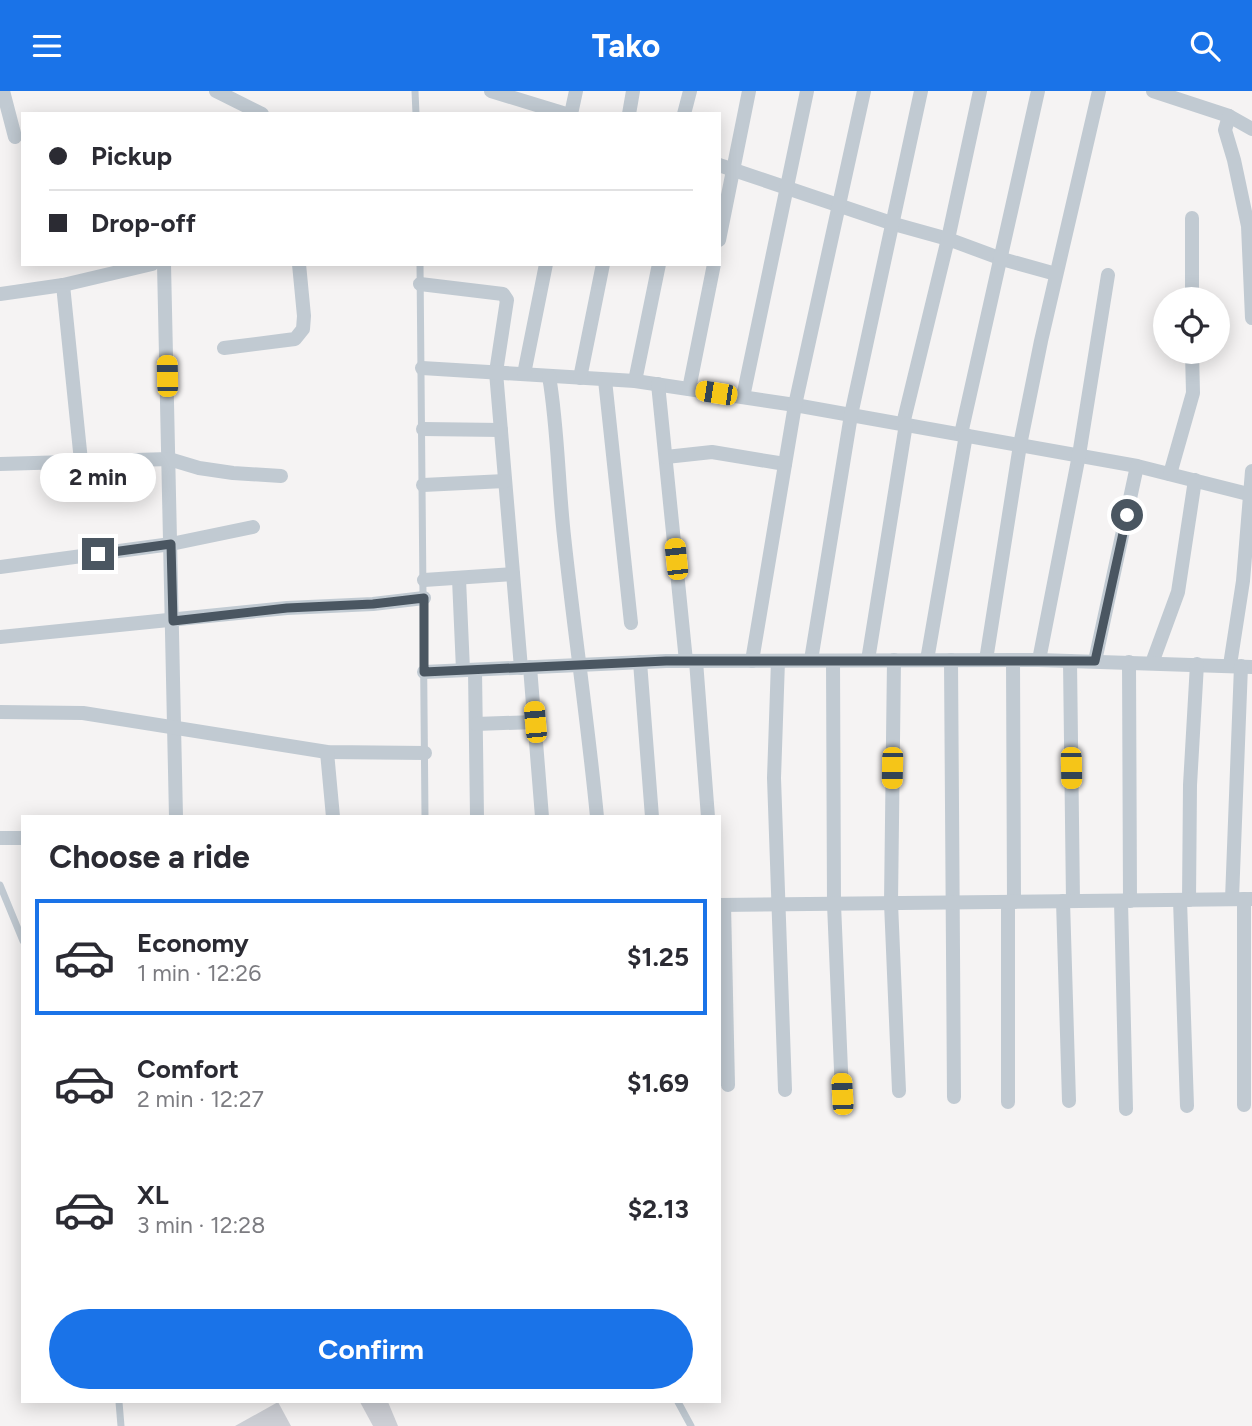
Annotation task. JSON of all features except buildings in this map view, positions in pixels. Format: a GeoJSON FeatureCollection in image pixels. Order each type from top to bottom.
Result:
{"type":"FeatureCollection","features":[{"type":"Feature","properties":{"kind":"street"},"geometry":{"type":"LineString","coordinates":[[3,91],[15,137]]}},
{"type":"Feature","properties":{"kind":"street"},"geometry":{"type":"LineString","coordinates":[[216,91],[258,112]]}},
{"type":"Feature","properties":{"kind":"street"},"geometry":{"type":"LineString","coordinates":[[491,91],[560,112]]}},
{"type":"Feature","properties":{"kind":"street"},"geometry":{"type":"LineString","coordinates":[[569,112],[576,91]]}},
{"type":"Feature","properties":{"kind":"street"},"geometry":{"type":"LineString","coordinates":[[629,112],[634,91]]}},
{"type":"Feature","properties":{"kind":"street"},"geometry":{"type":"LineString","coordinates":[[685,112],[690,91]]}},
{"type":"Feature","properties":{"kind":"street"},"geometry":{"type":"LineString","coordinates":[[721,219],[726,168],[749,91]]}},
{"type":"Feature","properties":{"kind":"street"},"geometry":{"type":"LineString","coordinates":[[743,397],[807,91]]}},
{"type":"Feature","properties":{"kind":"street"},"geometry":{"type":"LineString","coordinates":[[752,661],[795,405],[863,91]]}},
{"type":"Feature","properties":{"kind":"street"},"geometry":{"type":"LineString","coordinates":[[811,660],[851,415],[922,91]]}},
{"type":"Feature","properties":{"kind":"street"},"geometry":{"type":"LineString","coordinates":[[868,660],[905,424],[980,91]]}},
{"type":"Feature","properties":{"kind":"street"},"geometry":{"type":"LineString","coordinates":[[927,660],[964,434],[1038,91]]}},
{"type":"Feature","properties":{"kind":"street"},"geometry":{"type":"LineString","coordinates":[[986,660],[1020,445],[1056,274],[1099,91]]}},
{"type":"Feature","properties":{"kind":"street"},"geometry":{"type":"LineString","coordinates":[[1153,91],[1183,95],[1252,129]]}},
{"type":"Feature","properties":{"kind":"street"},"geometry":{"type":"LineString","coordinates":[[1229,116],[1225,130],[1250,226],[1252,318]]}},
{"type":"Feature","properties":{"kind":"street"},"geometry":{"type":"LineString","coordinates":[[726,168],[1056,274]]}},
{"type":"Feature","properties":{"kind":"street"},"geometry":{"type":"LineString","coordinates":[[1192,218],[1192,287]]}},
{"type":"Feature","properties":{"kind":"street"},"geometry":{"type":"LineString","coordinates":[[0,294],[63,285],[144,266]]}},
{"type":"Feature","properties":{"kind":"street"},"geometry":{"type":"LineString","coordinates":[[164,266],[176,815]]}},
{"type":"Feature","properties":{"kind":"street"},"geometry":{"type":"LineString","coordinates":[[225,348],[295,339],[303,329],[304,316],[299,266]]}},
{"type":"Feature","properties":{"kind":"street"},"geometry":{"type":"LineString","coordinates":[[524,374],[546,266]]}},
{"type":"Feature","properties":{"kind":"street"},"geometry":{"type":"LineString","coordinates":[[580,378],[603,266]]}},
{"type":"Feature","properties":{"kind":"street"},"geometry":{"type":"LineString","coordinates":[[635,381],[659,266]]}},
{"type":"Feature","properties":{"kind":"street"},"geometry":{"type":"LineString","coordinates":[[689,389],[714,266]]}},
{"type":"Feature","properties":{"kind":"street"},"geometry":{"type":"LineString","coordinates":[[1039,660],[1079,455],[1108,275]]}},
{"type":"Feature","properties":{"kind":"street"},"geometry":{"type":"LineString","coordinates":[[420,284],[506,296],[507,300],[496,372],[513,574],[535,722],[542,815]]}},
{"type":"Feature","properties":{"kind":"street"},"geometry":{"type":"LineString","coordinates":[[63,285],[81,461]]}},
{"type":"Feature","properties":{"kind":"street"},"geometry":{"type":"LineString","coordinates":[[1170,474],[1193,393],[1192,364]]}},
{"type":"Feature","properties":{"kind":"street"},"geometry":{"type":"LineString","coordinates":[[422,368],[658,384],[1079,455],[1137,466],[1250,494]]}},
{"type":"Feature","properties":{"kind":"street"},"geometry":{"type":"LineString","coordinates":[[549,376],[564,535],[597,815]]}},
{"type":"Feature","properties":{"kind":"street"},"geometry":{"type":"LineString","coordinates":[[606,380],[631,623]]}},
{"type":"Feature","properties":{"kind":"street"},"geometry":{"type":"LineString","coordinates":[[658,384],[708,815]]}},
{"type":"Feature","properties":{"kind":"street"},"geometry":{"type":"LineString","coordinates":[[423,429],[501,430]]}},
{"type":"Feature","properties":{"kind":"street"},"geometry":{"type":"LineString","coordinates":[[666,457],[712,452],[785,464]]}},
{"type":"Feature","properties":{"kind":"street"},"geometry":{"type":"LineString","coordinates":[[0,464],[169,459],[210,470],[281,476]]}},
{"type":"Feature","properties":{"kind":"street"},"geometry":{"type":"LineString","coordinates":[[1095,661],[1137,466]]}},
{"type":"Feature","properties":{"kind":"street"},"geometry":{"type":"LineString","coordinates":[[1244,1105],[1241,666],[1243,580],[1252,471]]}},
{"type":"Feature","properties":{"kind":"street"},"geometry":{"type":"LineString","coordinates":[[1152,663],[1178,592],[1195,480]]}},
{"type":"Feature","properties":{"kind":"street"},"geometry":{"type":"LineString","coordinates":[[423,485],[505,481]]}},
{"type":"Feature","properties":{"kind":"street"},"geometry":{"type":"LineString","coordinates":[[0,567],[171,544],[253,527]]}},
{"type":"Feature","properties":{"kind":"street"},"geometry":{"type":"LineString","coordinates":[[424,580],[513,574]]}},
{"type":"Feature","properties":{"kind":"street"},"geometry":{"type":"LineString","coordinates":[[458,579],[476,724],[477,815]]}},
{"type":"Feature","properties":{"kind":"street"},"geometry":{"type":"LineString","coordinates":[[0,637],[287,608],[373,604],[424,598]]}},
{"type":"Feature","properties":{"kind":"street"},"geometry":{"type":"LineString","coordinates":[[424,672],[640,662],[811,660],[1039,660],[1241,666]]}},
{"type":"Feature","properties":{"kind":"street"},"geometry":{"type":"LineString","coordinates":[[833,660],[834,904],[842,1094]]}},
{"type":"Feature","properties":{"kind":"street"},"geometry":{"type":"LineString","coordinates":[[894,660],[891,903],[899,1091]]}},
{"type":"Feature","properties":{"kind":"street"},"geometry":{"type":"LineString","coordinates":[[951,660],[954,1097]]}},
{"type":"Feature","properties":{"kind":"street"},"geometry":{"type":"LineString","coordinates":[[1008,1102],[1013,660]]}},
{"type":"Feature","properties":{"kind":"street"},"geometry":{"type":"LineString","coordinates":[[778,661],[774,778],[785,1090]]}},
{"type":"Feature","properties":{"kind":"street"},"geometry":{"type":"LineString","coordinates":[[1069,1101],[1070,661]]}},
{"type":"Feature","properties":{"kind":"street"},"geometry":{"type":"LineString","coordinates":[[640,662],[652,815]]}},
{"type":"Feature","properties":{"kind":"street"},"geometry":{"type":"LineString","coordinates":[[1126,1109],[1129,663]]}},
{"type":"Feature","properties":{"kind":"street"},"geometry":{"type":"LineString","coordinates":[[1187,1106],[1184,900],[1196,664]]}},
{"type":"Feature","properties":{"kind":"street"},"geometry":{"type":"LineString","coordinates":[[0,712],[83,713],[327,752],[425,753]]}},
{"type":"Feature","properties":{"kind":"street"},"geometry":{"type":"LineString","coordinates":[[476,724],[535,722]]}},
{"type":"Feature","properties":{"kind":"street"},"geometry":{"type":"LineString","coordinates":[[327,752],[333,815]]}},
{"type":"Feature","properties":{"kind":"street"},"geometry":{"type":"LineString","coordinates":[[0,838],[21,838]]}},
{"type":"Feature","properties":{"kind":"street"},"geometry":{"type":"LineString","coordinates":[[728,1085],[722,905],[1242,899]]}},
{"type":"Feature","properties":{"kind":"lane"},"geometry":{"type":"LineString","coordinates":[[415,91],[416,112]]}},
{"type":"Feature","properties":{"kind":"lane"},"geometry":{"type":"LineString","coordinates":[[420,266],[425,815]]}},
{"type":"Feature","properties":{"kind":"lane"},"geometry":{"type":"LineString","coordinates":[[0,885],[21,936]]}},
{"type":"Feature","properties":{"kind":"lane"},"geometry":{"type":"LineString","coordinates":[[118,1403],[121,1426]]}},
{"type":"Feature","properties":{"kind":"lane"},"geometry":{"type":"LineString","coordinates":[[679,1403],[691,1426]]}},
{"type":"Feature","properties":{"kind":"route"},"geometry":{"type":"LineString","coordinates":[[98,554],[171,544],[173,621],[287,608],[373,604],[424,598],[424,672],[666,661],[1095,661],[1127,515]]}}]}
